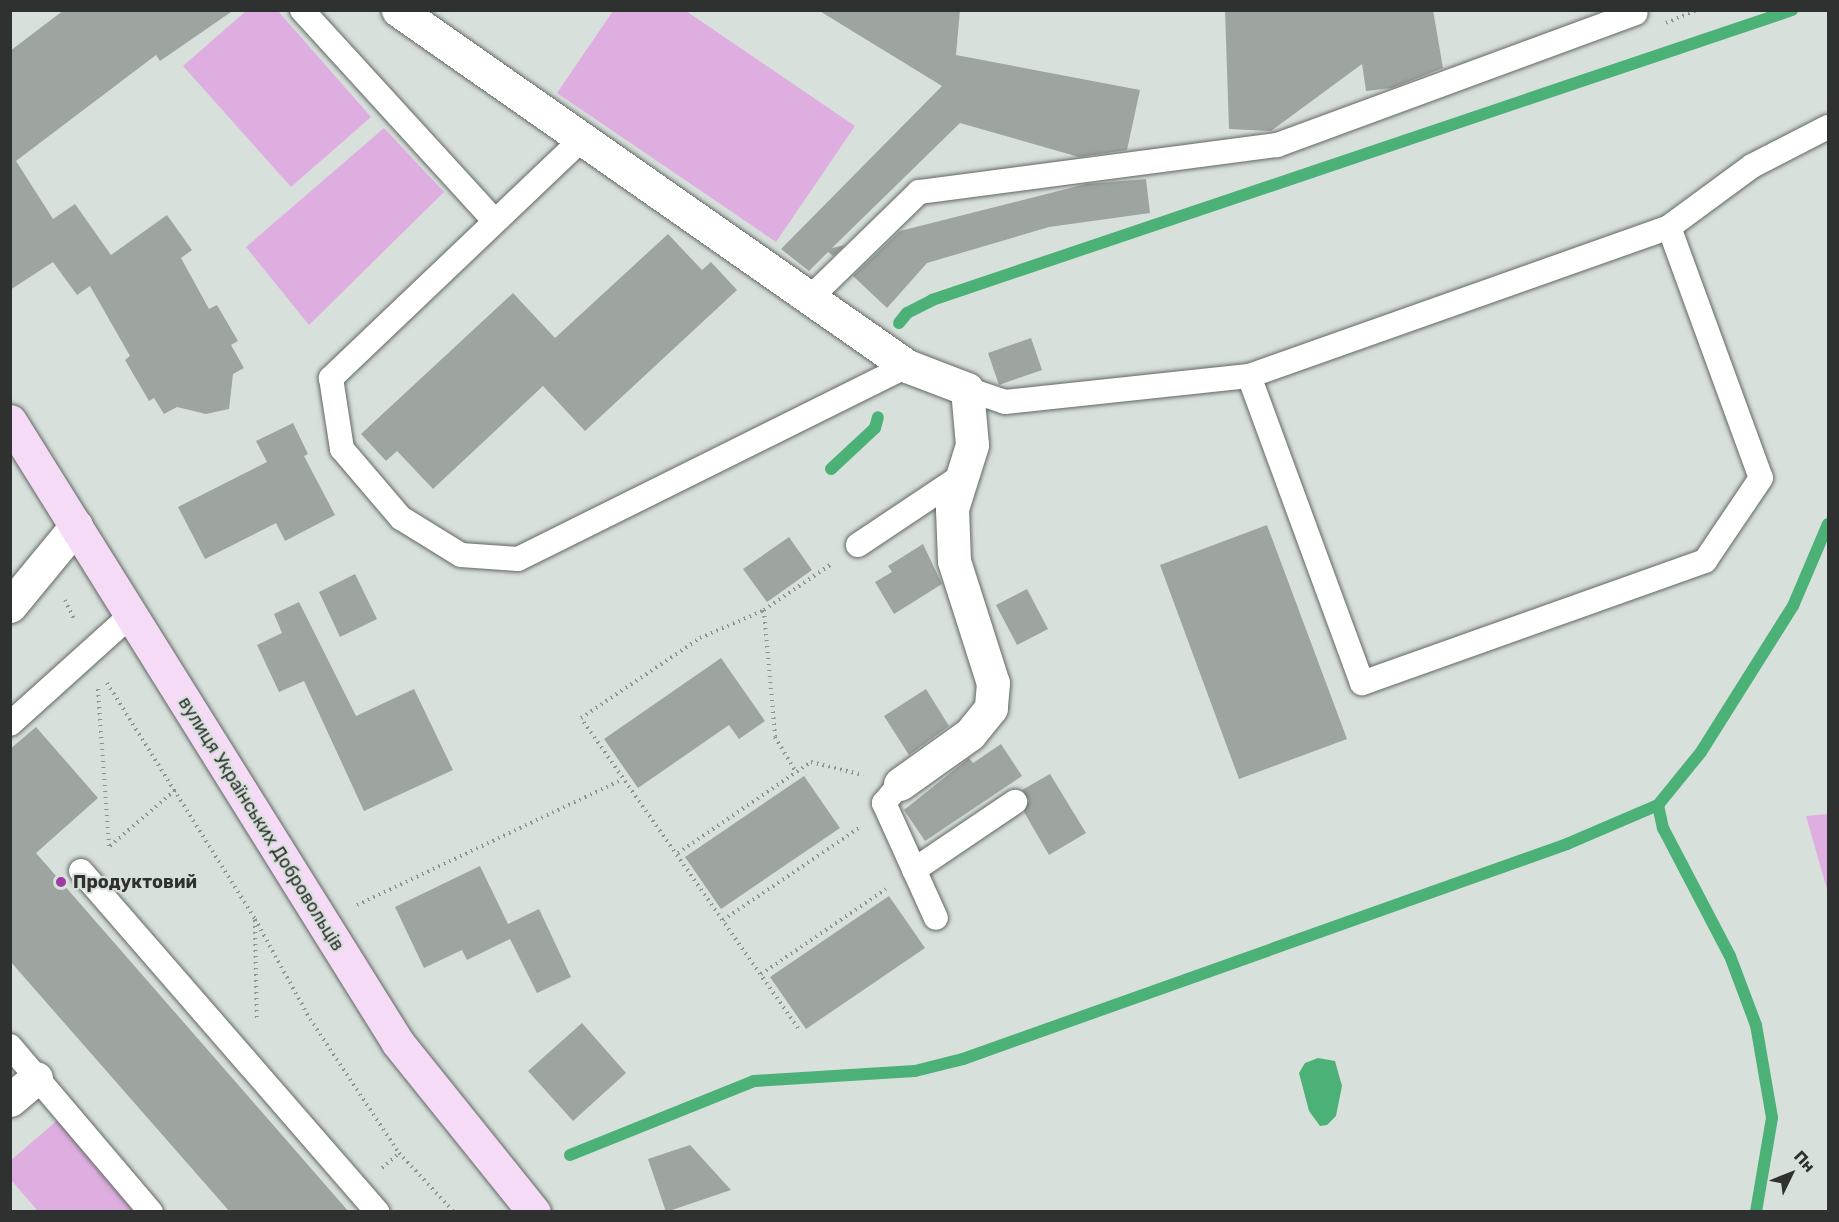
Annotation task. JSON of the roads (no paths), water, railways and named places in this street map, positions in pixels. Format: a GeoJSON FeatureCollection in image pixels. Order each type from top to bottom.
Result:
{"type":"FeatureCollection","features":[{"type":"Feature","properties":{"kind":"street"},"geometry":{"type":"LineString","coordinates":[[398,10],[907,366],[967,389],[972,445],[952,509],[954,561],[993,684],[991,708],[970,734],[895,799]]}},
{"type":"Feature","properties":{"kind":"street","name":"вулиця Українських Добровольців"},"geometry":{"type":"LineString","coordinates":[[10,421],[398,1043],[534,1212]]}},
{"type":"Feature","properties":{"kind":"street"},"geometry":{"type":"LineString","coordinates":[[10,606],[76,526]]}},
{"type":"Feature","properties":{"kind":"street"},"geometry":{"type":"LineString","coordinates":[[10,1100],[36,1078]]}},
{"type":"Feature","properties":{"kind":"lane"},"geometry":{"type":"LineString","coordinates":[[302,10],[495,221]]}},
{"type":"Feature","properties":{"kind":"lane"},"geometry":{"type":"LineString","coordinates":[[810,298],[919,192],[1277,146],[1635,13]]}},
{"type":"Feature","properties":{"kind":"lane"},"geometry":{"type":"LineString","coordinates":[[967,389],[1005,402],[1249,376],[1669,227],[1752,166],[1828,127]]}},
{"type":"Feature","properties":{"kind":"lane"},"geometry":{"type":"LineString","coordinates":[[582,139],[330,378],[342,449],[401,518],[461,555],[518,559],[907,366]]}},
{"type":"Feature","properties":{"kind":"lane"},"geometry":{"type":"LineString","coordinates":[[1249,376],[1362,684],[1706,561],[1761,478],[1669,227]]}},
{"type":"Feature","properties":{"kind":"lane"},"geometry":{"type":"LineString","coordinates":[[858,545],[963,475]]}},
{"type":"Feature","properties":{"kind":"lane"},"geometry":{"type":"LineString","coordinates":[[10,724],[93,659],[131,615]]}},
{"type":"Feature","properties":{"kind":"lane"},"geometry":{"type":"LineString","coordinates":[[895,799],[914,870],[936,918]]}},
{"type":"Feature","properties":{"kind":"lane"},"geometry":{"type":"LineString","coordinates":[[914,870],[1015,802]]}},
{"type":"Feature","properties":{"kind":"lane"},"geometry":{"type":"LineString","coordinates":[[81,871],[377,1212]]}},
{"type":"Feature","properties":{"kind":"lane"},"geometry":{"type":"LineString","coordinates":[[10,1046],[151,1212]]}},
{"type":"Feature","properties":{"kind":"waterway"},"geometry":{"type":"LineString","coordinates":[[899,323],[907,313],[932,300],[1792,10]]}},
{"type":"Feature","properties":{"kind":"waterway"},"geometry":{"type":"LineString","coordinates":[[831,469],[875,428],[878,417]]}},
{"type":"Feature","properties":{"kind":"waterway"},"geometry":{"type":"LineString","coordinates":[[570,1155],[754,1081],[915,1071],[963,1059],[1567,844],[1658,805],[1701,752],[1793,606],[1828,524]]}},
{"type":"Feature","properties":{"kind":"waterway"},"geometry":{"type":"LineString","coordinates":[[1658,805],[1663,828],[1730,956],[1756,1025],[1772,1118],[1756,1212]]}},
{"type":"Feature","properties":{"kind":"place","name":"Продуктовий"},"geometry":{"type":"Point","coordinates":[61,882]}}]}
